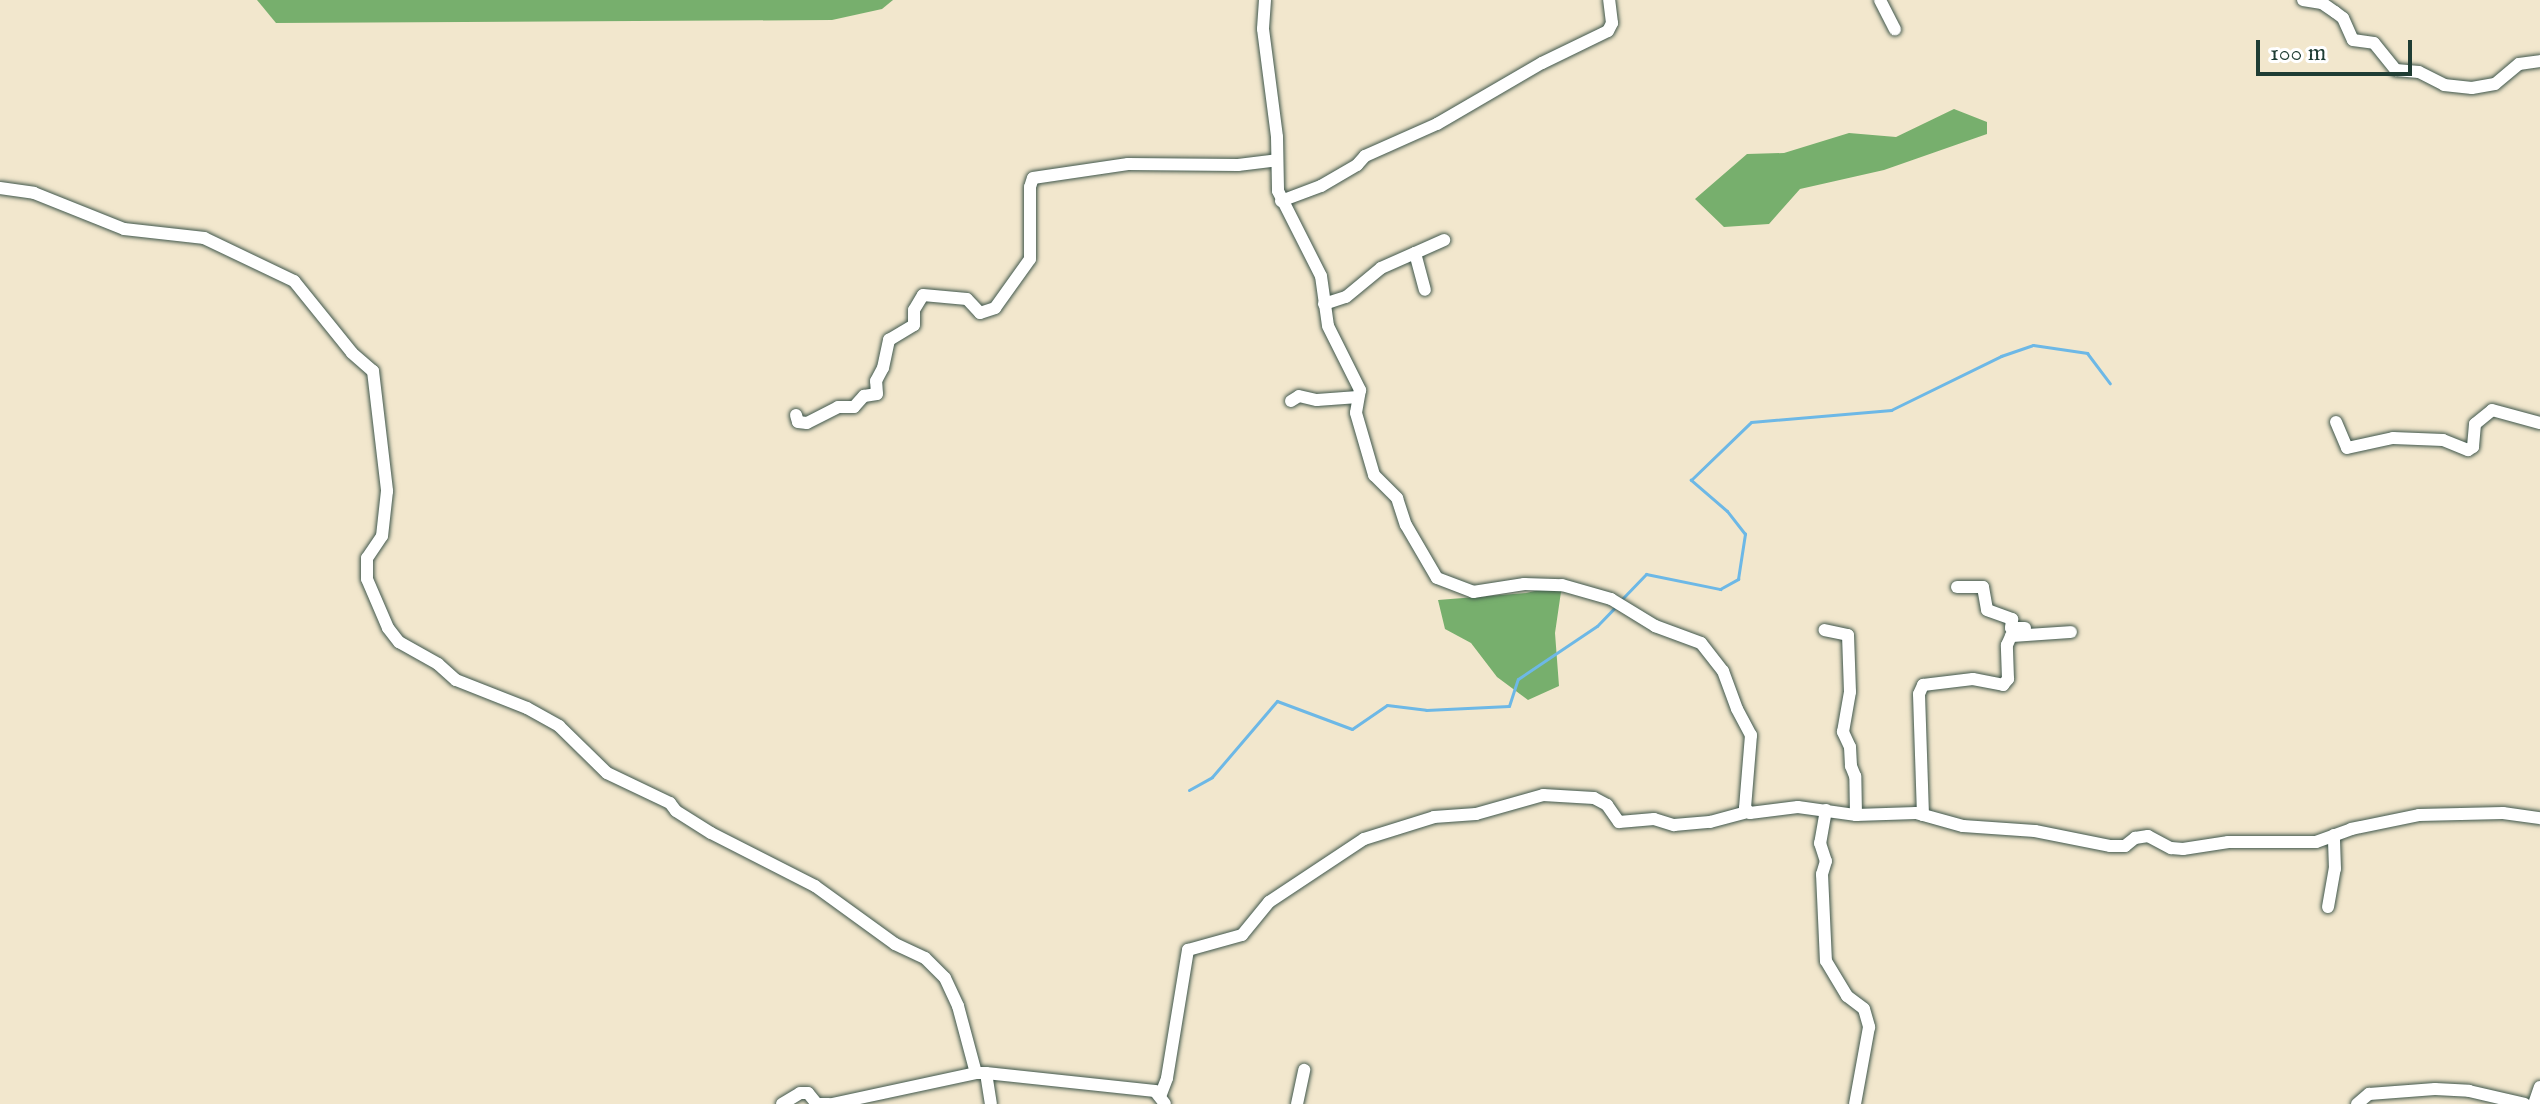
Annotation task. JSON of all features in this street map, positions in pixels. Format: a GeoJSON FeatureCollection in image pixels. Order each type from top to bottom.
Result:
{"type":"FeatureCollection","features":[{"type":"Feature","properties":{"kind":"street"},"geometry":{"type":"LineString","coordinates":[[1265,0],[1263,29],[1269,55],[1277,183],[1281,201],[1321,276],[1328,326],[1360,390],[1356,413],[1374,475],[1397,498],[1406,525],[1440,581],[1473,592],[1524,584],[1562,585],[1611,599],[1655,626],[1701,643],[1723,671],[1737,709],[1751,735],[1745,781],[1747,812]]}},
{"type":"Feature","properties":{"kind":"street"},"geometry":{"type":"LineString","coordinates":[[1281,201],[1321,186],[1357,165],[1365,156],[1437,124],[1542,63],[1608,31],[1612,23],[1609,0]]}},
{"type":"Feature","properties":{"kind":"street"},"geometry":{"type":"LineString","coordinates":[[1880,0],[1895,29]]}},
{"type":"Feature","properties":{"kind":"street"},"geometry":{"type":"LineString","coordinates":[[2303,0],[2322,3],[2343,18],[2353,40],[2374,43],[2396,70],[2419,72],[2444,85],[2472,88],[2495,84],[2519,64],[2540,61]]}},
{"type":"Feature","properties":{"kind":"street"},"geometry":{"type":"LineString","coordinates":[[796,415],[798,422],[807,423],[838,407],[854,407],[864,396],[877,394],[876,381],[883,368],[889,340],[914,325],[914,310],[923,295],[967,299],[980,313],[995,308],[1030,259],[1033,178],[1128,164],[1238,165],[1277,160]]}},
{"type":"Feature","properties":{"kind":"street"},"geometry":{"type":"LineString","coordinates":[[0,188],[34,193],[124,229],[204,238],[294,281],[352,353],[373,371],[387,491],[382,536],[367,558],[367,579],[380,615],[399,642],[438,664],[469,688],[490,692],[559,726],[607,773],[670,803],[676,811],[711,833],[815,886],[895,944],[925,958],[945,978],[958,1006],[991,1104]]}},
{"type":"Feature","properties":{"kind":"street"},"geometry":{"type":"LineString","coordinates":[[1324,304],[1346,297],[1381,268],[1444,240]]}},
{"type":"Feature","properties":{"kind":"street"},"geometry":{"type":"LineString","coordinates":[[1415,253],[1425,290]]}},
{"type":"Feature","properties":{"kind":"street"},"geometry":{"type":"LineString","coordinates":[[1291,401],[1299,396],[1317,400],[1358,397]]}},
{"type":"Feature","properties":{"kind":"street"},"geometry":{"type":"LineString","coordinates":[[2336,422],[2347,448],[2393,438],[2443,440],[2468,450],[2473,447],[2475,424],[2492,410],[2540,423]]}},
{"type":"Feature","properties":{"kind":"street"},"geometry":{"type":"LineString","coordinates":[[1923,815],[1919,694],[1923,685],[1973,679],[2003,685],[2008,682],[2007,645],[2011,636],[2071,632],[2071,626],[2011,628],[2012,619],[1987,610],[1983,587],[1957,587]]}},
{"type":"Feature","properties":{"kind":"street"},"geometry":{"type":"LineString","coordinates":[[1825,630],[1848,635],[1850,692],[1843,732],[1850,747],[1855,776],[1856,815]]}},
{"type":"Feature","properties":{"kind":"street"},"geometry":{"type":"LineString","coordinates":[[782,1104],[800,1093],[808,1093],[817,1104],[831,1104],[981,1073],[1029,1075],[1163,1099],[1188,950],[1242,935],[1269,902],[1364,839],[1434,817],[1457,812],[1476,814],[1543,795],[1594,798],[1607,805],[1619,822],[1654,819],[1674,825],[1710,822],[1747,812],[1798,807],[1856,815],[1923,815],[1963,826],[2035,831],[2110,846],[2125,846],[2143,836],[2171,848],[2183,849],[2228,842],[2306,843],[2419,815],[2503,813],[2540,818]]}},
{"type":"Feature","properties":{"kind":"street"},"geometry":{"type":"LineString","coordinates":[[1826,810],[1820,843],[1826,861],[1822,874],[1826,961],[1847,996],[1864,1009],[1869,1027],[1855,1104]]}},
{"type":"Feature","properties":{"kind":"street"},"geometry":{"type":"LineString","coordinates":[[2328,907],[2335,869],[2334,835]]}},
{"type":"Feature","properties":{"kind":"street"},"geometry":{"type":"LineString","coordinates":[[1297,1104],[1304,1070]]}},
{"type":"Feature","properties":{"kind":"street"},"geometry":{"type":"LineString","coordinates":[[2534,1104],[2540,1087]]}},
{"type":"Feature","properties":{"kind":"street"},"geometry":{"type":"LineString","coordinates":[[2357,1104],[2369,1094],[2435,1089],[2469,1091],[2525,1104]]}},
{"type":"Feature","properties":{"kind":"green space"},"geometry":{"type":"Polygon","coordinates":[[[257,0],[893,0],[882,9],[832,20],[276,23],[257,0]]]}},
{"type":"Feature","properties":{"kind":"green space"},"geometry":{"type":"Polygon","coordinates":[[[1954,109],[1987,122],[1987,134],[1884,170],[1800,189],[1769,224],[1724,227],[1695,199],[1747,154],[1784,153],[1849,133],[1896,137],[1954,109]]]}},
{"type":"Feature","properties":{"kind":"green space"},"geometry":{"type":"Polygon","coordinates":[[[1562,585],[1555,633],[1559,686],[1528,700],[1497,677],[1471,643],[1445,629],[1438,600],[1526,593],[1562,585]]]}},
{"type":"Feature","properties":{"kind":"waterway"},"geometry":{"type":"LineString","coordinates":[[1622,599],[1646,574],[1720,589],[1738,579],[1745,534],[1727,511],[1691,480],[1751,422],[1891,410],[2001,356],[2033,345],[2087,353],[2110,383]]}},
{"type":"Feature","properties":{"kind":"waterway"},"geometry":{"type":"LineString","coordinates":[[1189,790],[1212,777],[1277,701],[1352,729],[1387,705],[1426,710],[1509,706],[1518,679],[1597,626],[1617,605]]}}]}
